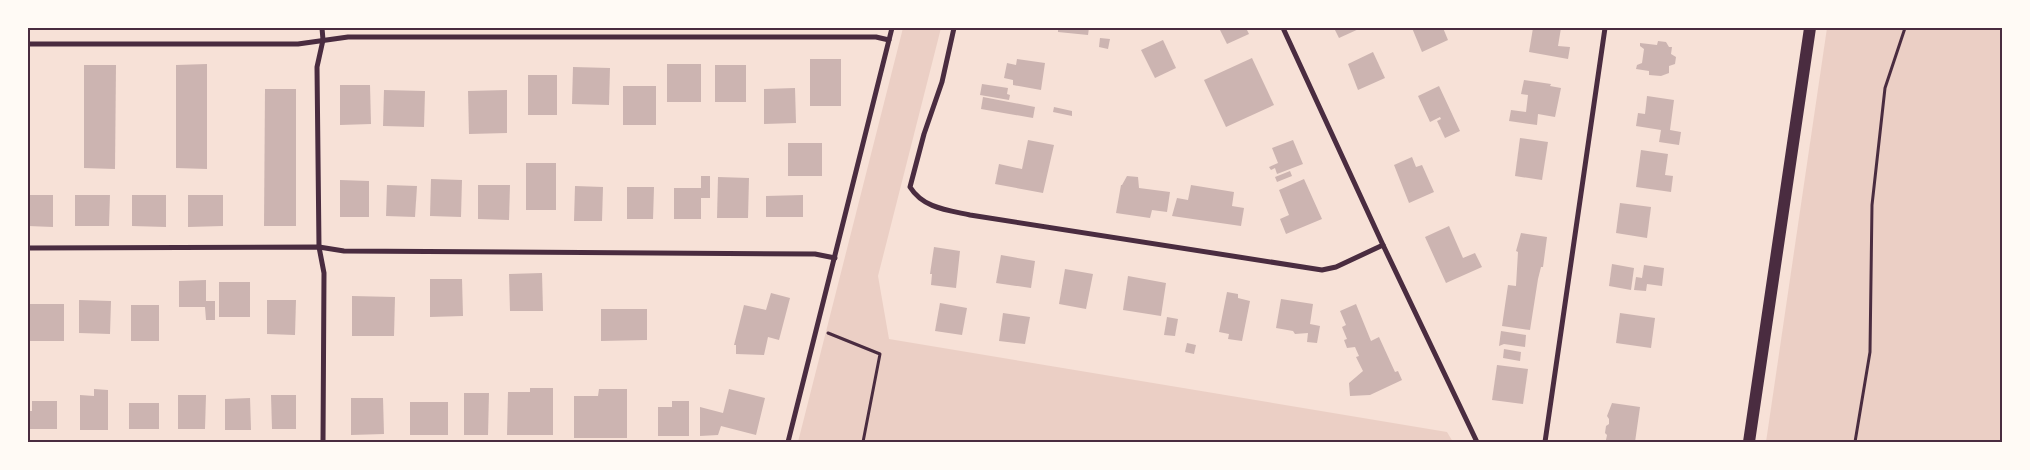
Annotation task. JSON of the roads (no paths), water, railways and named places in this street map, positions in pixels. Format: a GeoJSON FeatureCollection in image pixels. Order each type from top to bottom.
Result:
{"type":"FeatureCollection","features":[{"type":"Feature","properties":{"kind":"main road"},"geometry":{"type":"LineString","coordinates":[[1749,442],[1810,28]]}},
{"type":"Feature","properties":{"kind":"street"},"geometry":{"type":"LineString","coordinates":[[322,28],[322,40],[317,67],[319,247],[324,273],[323,442]]}},
{"type":"Feature","properties":{"kind":"street"},"geometry":{"type":"LineString","coordinates":[[788,442],[892,28]]}},
{"type":"Feature","properties":{"kind":"street"},"geometry":{"type":"LineString","coordinates":[[954,28],[942,82],[924,134],[910,187],[920,200],[934,207],[970,215],[1322,270],[1336,267],[1383,245]]}},
{"type":"Feature","properties":{"kind":"street"},"geometry":{"type":"LineString","coordinates":[[1283,28],[1383,245],[1477,442]]}},
{"type":"Feature","properties":{"kind":"street"},"geometry":{"type":"LineString","coordinates":[[1545,442],[1605,28]]}},
{"type":"Feature","properties":{"kind":"street"},"geometry":{"type":"LineString","coordinates":[[28,44],[289,44],[348,37],[876,37],[889,40]]}},
{"type":"Feature","properties":{"kind":"street"},"geometry":{"type":"LineString","coordinates":[[28,248],[319,247],[344,251],[814,254],[835,258]]}}]}
